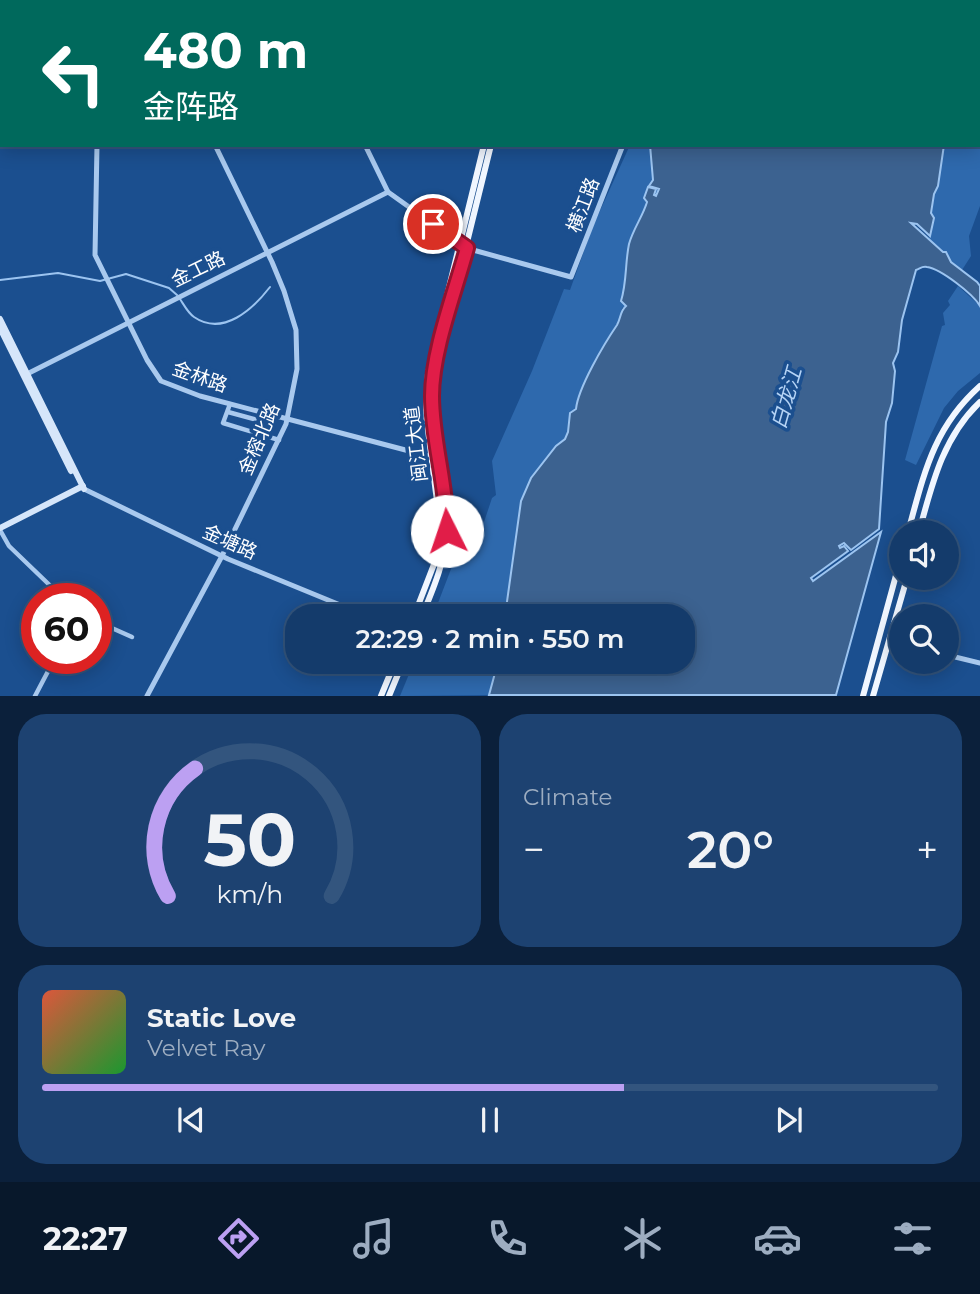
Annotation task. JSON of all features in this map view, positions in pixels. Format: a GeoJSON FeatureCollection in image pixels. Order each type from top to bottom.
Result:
{"type":"FeatureCollection","features":[{"type":"Feature","properties":{"kind":"main road","name":"闽江大道"},"geometry":{"type":"LineString","coordinates":[[427,604],[442,564],[447,531],[447,506],[433,407],[434,376],[484,147]]}},
{"type":"Feature","properties":{"kind":"main road","name":"闽江大道"},"geometry":{"type":"LineString","coordinates":[[419,604],[432,570],[439,541],[439,507],[426,405],[427,379],[490,147]]}},
{"type":"Feature","properties":{"kind":"main road"},"geometry":{"type":"LineString","coordinates":[[0,319],[25,375]]}},
{"type":"Feature","properties":{"kind":"main road"},"geometry":{"type":"LineString","coordinates":[[0,328],[82,486],[0,527]]}},
{"type":"Feature","properties":{"kind":"main road"},"geometry":{"type":"LineString","coordinates":[[912,520],[942,430],[980,386]]}},
{"type":"Feature","properties":{"kind":"main road"},"geometry":{"type":"LineString","coordinates":[[922,520],[932,482],[950,440],[965,416],[980,402]]}},
{"type":"Feature","properties":{"kind":"main road"},"geometry":{"type":"LineString","coordinates":[[961,405],[959,414],[965,416]]}},
{"type":"Feature","properties":{"kind":"main road"},"geometry":{"type":"LineString","coordinates":[[863,695],[892,590]]}},
{"type":"Feature","properties":{"kind":"main road"},"geometry":{"type":"LineString","coordinates":[[873,695],[889,641]]}},
{"type":"Feature","properties":{"kind":"main road"},"geometry":{"type":"LineString","coordinates":[[381,695],[390,674]]}},
{"type":"Feature","properties":{"kind":"main road"},"geometry":{"type":"LineString","coordinates":[[389,695],[398,674]]}},
{"type":"Feature","properties":{"kind":"street","name":"金林路"},"geometry":{"type":"LineString","coordinates":[[97,147],[94,252],[128,323],[161,381],[193,394],[432,457]]}},
{"type":"Feature","properties":{"kind":"street","name":"金榕北路"},"geometry":{"type":"LineString","coordinates":[[148,695],[222,556],[279,440],[288,420],[297,369],[296,330],[288,301],[268,253],[216,147]]}},
{"type":"Feature","properties":{"kind":"street"},"geometry":{"type":"LineString","coordinates":[[366,147],[388,191],[464,246]]}},
{"type":"Feature","properties":{"kind":"street","name":"横江路"},"geometry":{"type":"LineString","coordinates":[[464,246],[571,277],[622,147]]}},
{"type":"Feature","properties":{"kind":"street","name":"金工路"},"geometry":{"type":"LineString","coordinates":[[25,375],[388,191]]}},
{"type":"Feature","properties":{"kind":"street"},"geometry":{"type":"LineString","coordinates":[[230,404],[223,423],[279,440]]}},
{"type":"Feature","properties":{"kind":"street"},"geometry":{"type":"LineString","coordinates":[[228,412],[272,424],[268,436]]}},
{"type":"Feature","properties":{"kind":"street","name":"金塘路"},"geometry":{"type":"LineString","coordinates":[[82,486],[222,556],[338,604]]}},
{"type":"Feature","properties":{"kind":"street"},"geometry":{"type":"LineString","coordinates":[[0,527],[9,546],[48,583]]}},
{"type":"Feature","properties":{"kind":"street"},"geometry":{"type":"LineString","coordinates":[[112,629],[132,638]]}},
{"type":"Feature","properties":{"kind":"street"},"geometry":{"type":"LineString","coordinates":[[959,658],[980,663]]}},
{"type":"Feature","properties":{"kind":"street"},"geometry":{"type":"LineString","coordinates":[[34,695],[46,674]]}},
{"type":"Feature","properties":{"kind":"shaded area"},"geometry":{"type":"Polygon","coordinates":[[[629,147],[650,147],[653,180],[659,189],[656,196],[646,199],[628,251],[621,301],[626,306],[622,308],[620,319],[604,344],[577,409],[570,414],[565,439],[556,446],[531,478],[521,502],[507,604],[438,604],[456,556],[471,561],[492,498],[496,495],[492,461],[532,371],[564,289],[570,290],[593,226],[629,147]]]}},
{"type":"Feature","properties":{"kind":"shaded area"},"geometry":{"type":"Polygon","coordinates":[[[944,147],[980,147],[980,206],[969,236],[971,256],[962,270],[950,262],[929,239],[934,194],[938,186],[944,147]]]}},
{"type":"Feature","properties":{"kind":"shaded area"},"geometry":{"type":"Polygon","coordinates":[[[958,286],[980,306],[980,373],[958,391],[944,408],[916,465],[905,460],[942,326],[945,325],[943,313],[950,305],[948,301],[958,286]]]}},
{"type":"Feature","properties":{"kind":"shaded area"},"geometry":{"type":"Polygon","coordinates":[[[409,674],[495,674],[489,695],[400,696],[409,674]]]}},
{"type":"Feature","properties":{"kind":"water","name":"白龙江"},"geometry":{"type":"Polygon","coordinates":[[[650,147],[944,147],[931,213],[934,218],[930,236],[917,224],[911,223],[946,252],[951,262],[977,282],[980,286],[980,306],[964,289],[940,272],[925,267],[916,270],[902,320],[898,352],[893,363],[895,371],[892,403],[886,422],[879,529],[851,550],[844,543],[839,546],[844,546],[848,551],[811,578],[813,581],[881,532],[836,695],[489,695],[495,674],[695,674],[695,604],[507,604],[521,501],[531,478],[556,446],[565,439],[570,413],[576,409],[586,378],[626,306],[621,301],[629,244],[647,202],[644,198],[648,187],[656,189],[656,196],[659,189],[649,186],[653,180],[650,147]]]}},
{"type":"Feature","properties":{"kind":"waterway"},"geometry":{"type":"LineString","coordinates":[[0,280],[58,273],[100,281],[126,274],[169,288],[177,295]]}},
{"type":"Feature","properties":{"kind":"waterway"},"geometry":{"type":"LineString","coordinates":[[180,299],[194,317],[216,324],[236,318],[255,304],[270,287]]}},
{"type":"Feature","properties":{"kind":"route"},"geometry":{"type":"LineString","coordinates":[[433,224],[467,248],[438,356],[432,397],[447,506],[447,531]]}}]}
